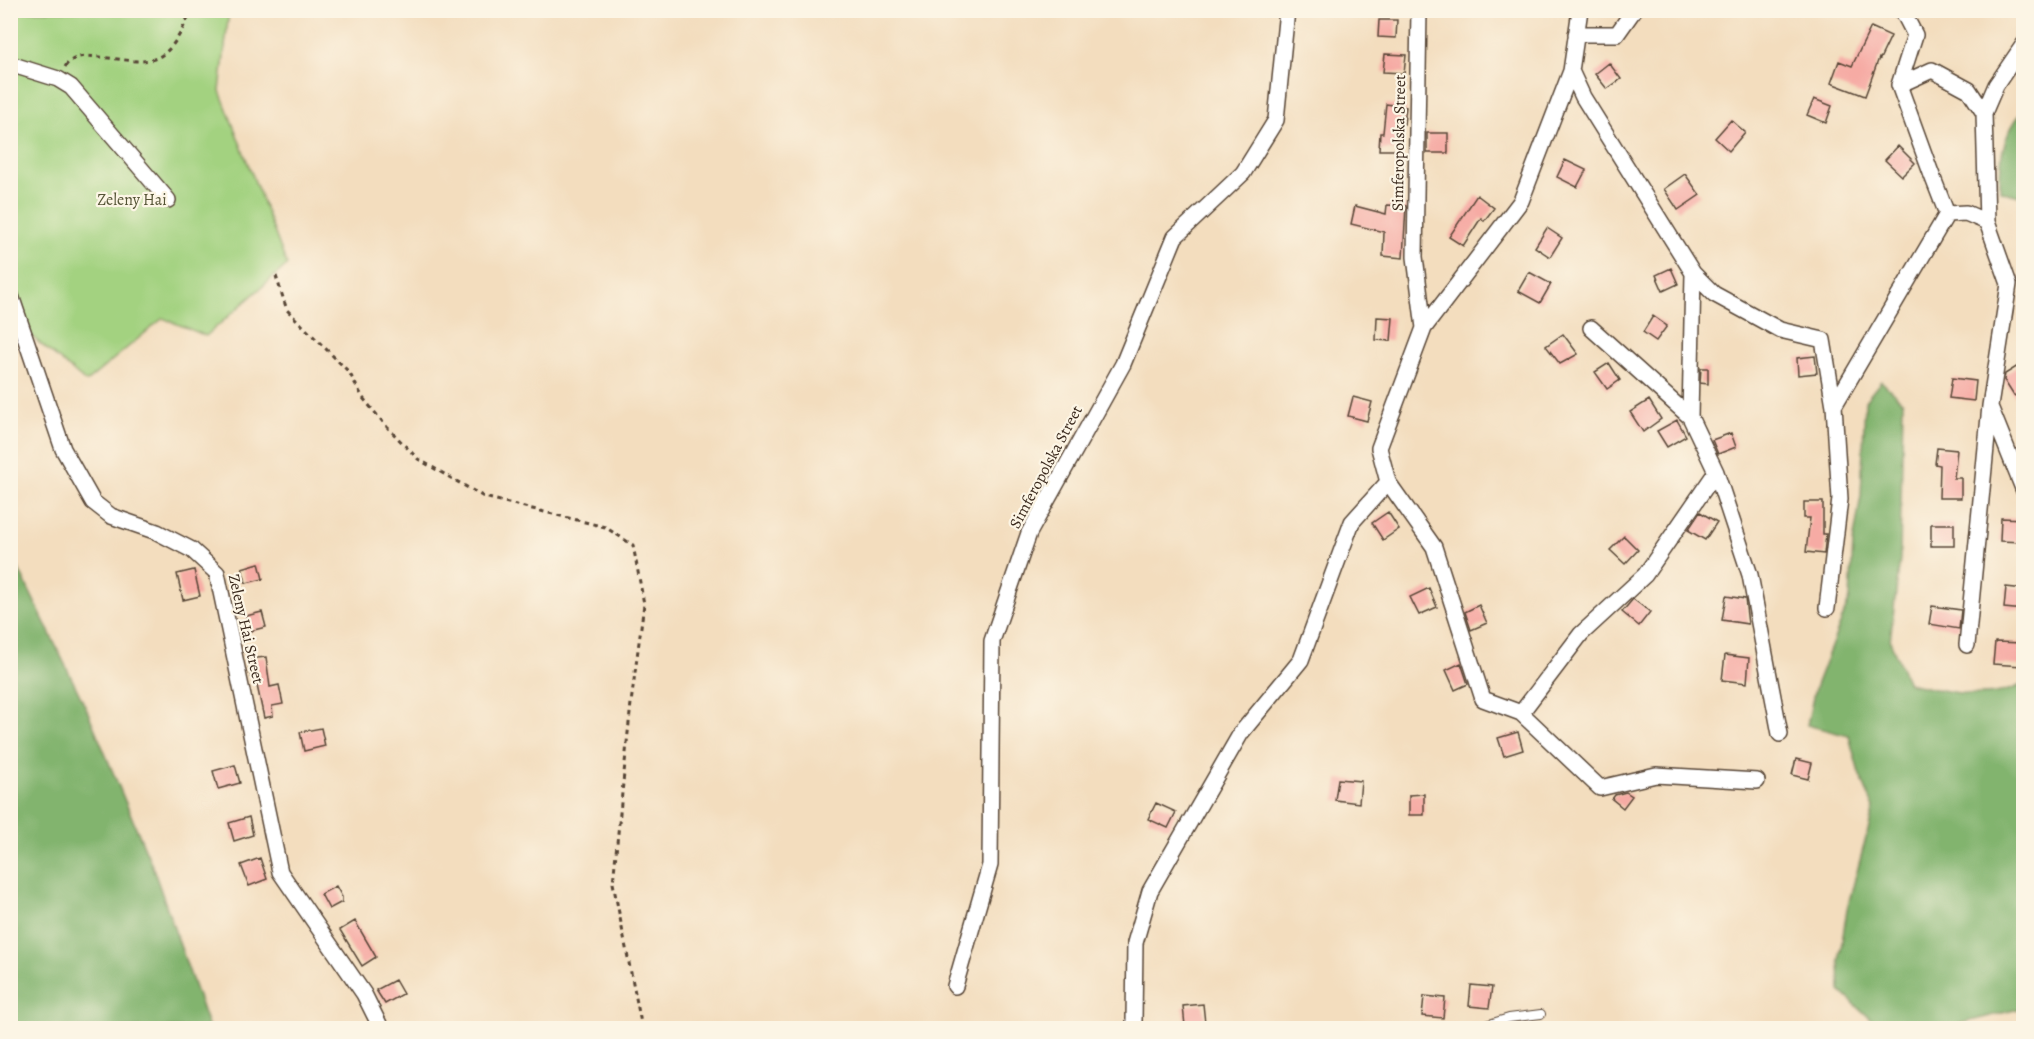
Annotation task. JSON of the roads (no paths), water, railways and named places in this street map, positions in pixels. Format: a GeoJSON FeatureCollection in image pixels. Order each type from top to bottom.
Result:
{"type":"FeatureCollection","features":[{"type":"Feature","properties":{"kind":"street","name":"Simferopolska Street"},"geometry":{"type":"LineString","coordinates":[[955,986],[990,865],[992,641],[1029,533],[1123,364],[1175,237],[1243,173],[1276,120],[1287,10]]}},
{"type":"Feature","properties":{"kind":"street","name":"Simferopolska Street"},"geometry":{"type":"LineString","coordinates":[[1419,10],[1415,257],[1424,328],[1379,448],[1388,482],[1434,547],[1483,699],[1521,713]]}},
{"type":"Feature","properties":{"kind":"street"},"geometry":{"type":"LineString","coordinates":[[1424,328],[1521,201],[1571,71],[1580,10]]}},
{"type":"Feature","properties":{"kind":"street"},"geometry":{"type":"LineString","coordinates":[[1576,34],[1617,34],[1634,10]]}},
{"type":"Feature","properties":{"kind":"street"},"geometry":{"type":"LineString","coordinates":[[1902,10],[1915,35],[1899,85],[1947,214]]}},
{"type":"Feature","properties":{"kind":"street"},"geometry":{"type":"LineString","coordinates":[[1967,645],[1990,406],[2009,284],[1987,222],[1984,113],[1996,85],[2024,44]]}},
{"type":"Feature","properties":{"kind":"street"},"geometry":{"type":"LineString","coordinates":[[10,64],[58,79],[71,87],[168,200]]}},
{"type":"Feature","properties":{"kind":"street"},"geometry":{"type":"LineString","coordinates":[[1899,85],[1932,70],[1969,90],[1984,113]]}},
{"type":"Feature","properties":{"kind":"street"},"geometry":{"type":"LineString","coordinates":[[1571,71],[1583,97],[1693,273],[1714,294],[1780,330],[1823,340],[1834,406],[1840,499],[1827,608]]}},
{"type":"Feature","properties":{"kind":"street"},"geometry":{"type":"LineString","coordinates":[[1947,214],[1966,213],[1987,222]]}},
{"type":"Feature","properties":{"kind":"street"},"geometry":{"type":"LineString","coordinates":[[1834,406],[1947,214]]}},
{"type":"Feature","properties":{"kind":"street"},"geometry":{"type":"LineString","coordinates":[[1690,417],[1693,273]]}},
{"type":"Feature","properties":{"kind":"street","name":"Zeleny Hai Street"},"geometry":{"type":"LineString","coordinates":[[10,293],[63,449],[93,502],[111,516],[157,532],[192,550],[217,573],[280,872],[364,994],[381,1029]]}},
{"type":"Feature","properties":{"kind":"street"},"geometry":{"type":"LineString","coordinates":[[1591,328],[1690,417],[1716,472],[1750,575],[1780,735]]}},
{"type":"Feature","properties":{"kind":"street"},"geometry":{"type":"LineString","coordinates":[[1990,406],[2024,491]]}},
{"type":"Feature","properties":{"kind":"street"},"geometry":{"type":"LineString","coordinates":[[1716,472],[1645,575],[1581,634],[1521,713],[1600,788],[1656,775],[1757,781]]}},
{"type":"Feature","properties":{"kind":"street"},"geometry":{"type":"LineString","coordinates":[[1138,1025],[1134,943],[1150,891],[1240,733],[1301,660],[1352,522],[1388,482]]}},
{"type":"Feature","properties":{"kind":"lane"},"geometry":{"type":"LineString","coordinates":[[1476,1029],[1509,1018],[1541,1014]]}},
{"type":"Feature","properties":{"kind":"park label","name":"Zeleny Hai"},"geometry":{"type":"Point","coordinates":[132,200]}}]}
